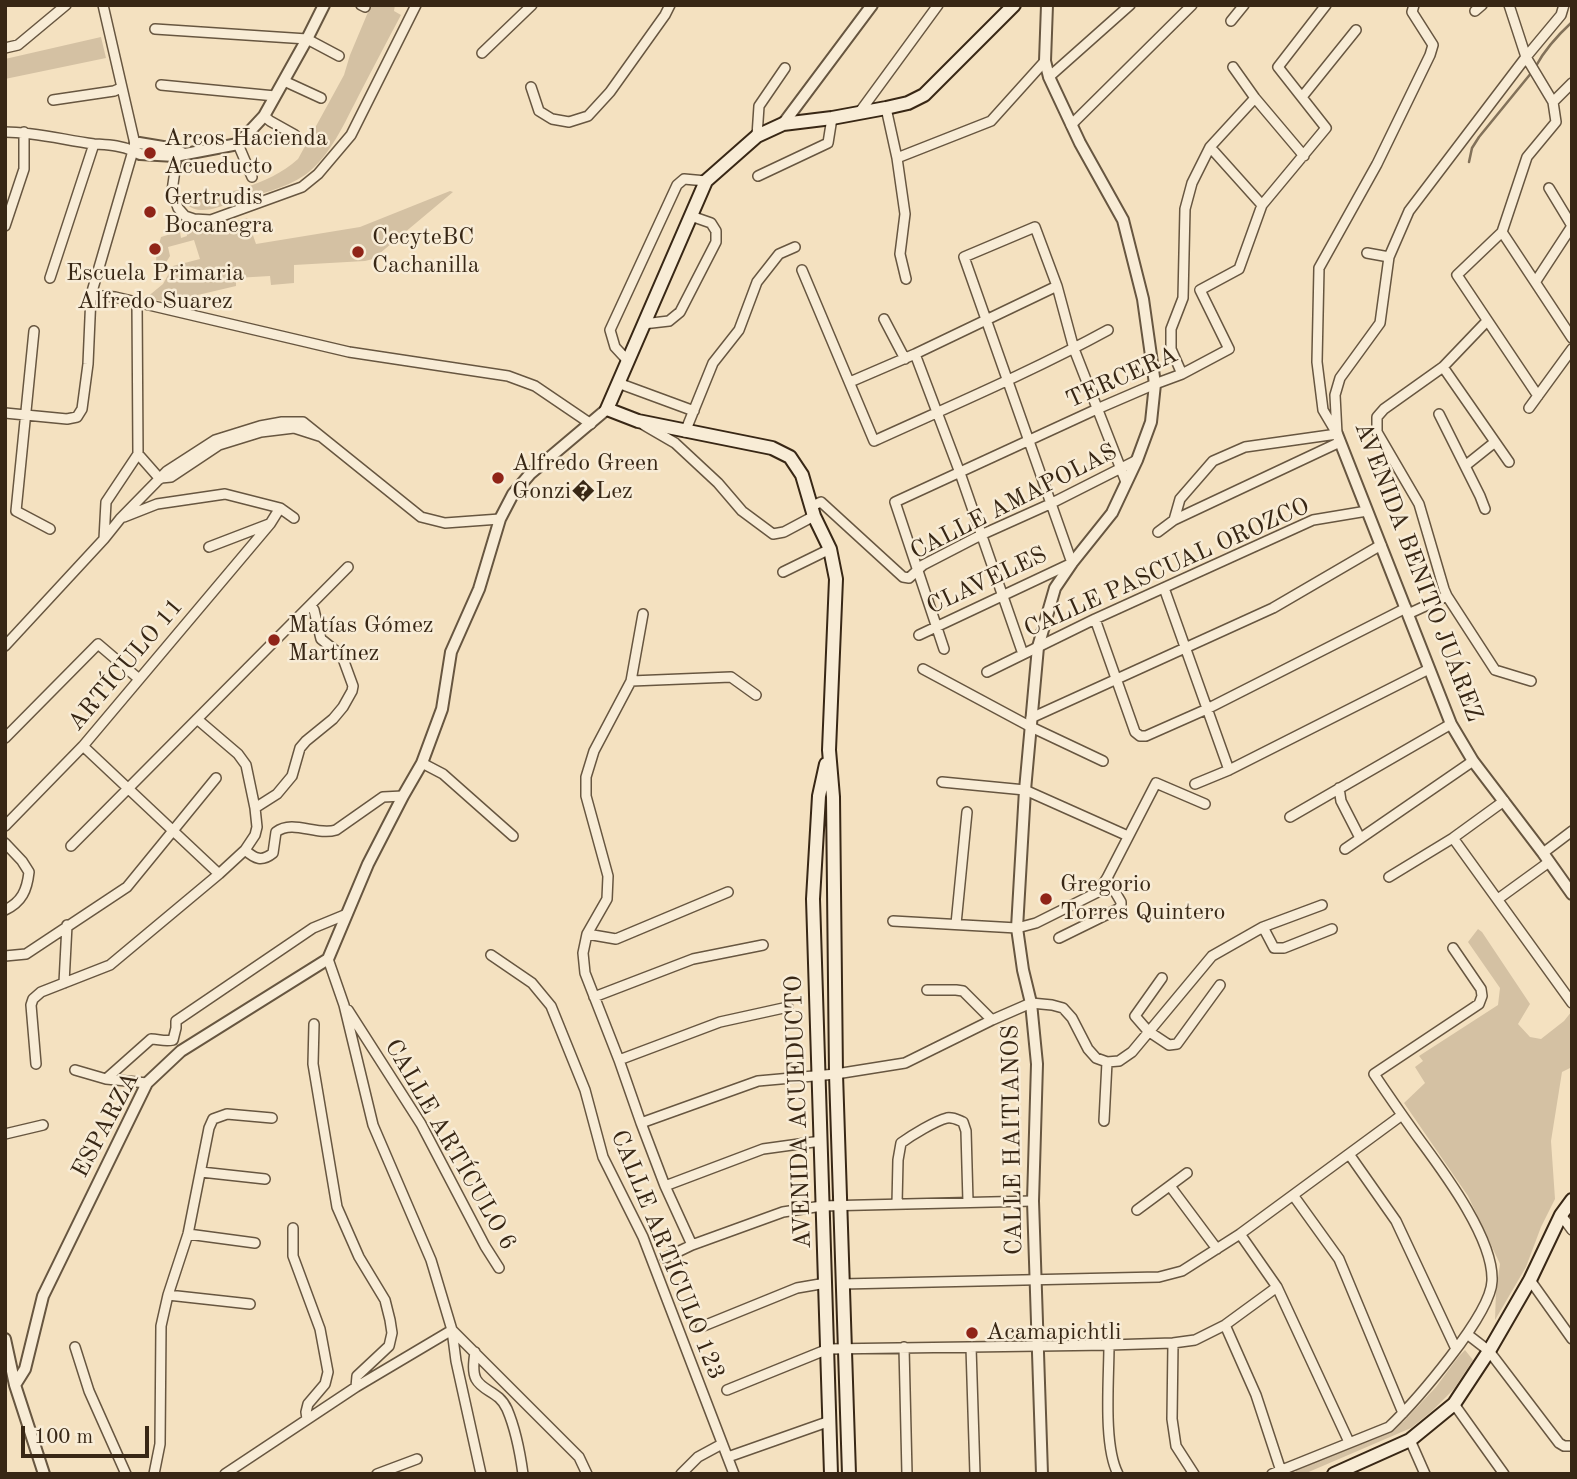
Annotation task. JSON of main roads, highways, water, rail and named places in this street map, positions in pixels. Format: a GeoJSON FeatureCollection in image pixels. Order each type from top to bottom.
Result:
{"type":"FeatureCollection","features":[{"type":"Feature","properties":{"kind":"main road","name":"AVENIDA ACUEDUCTO"},"geometry":{"type":"LineString","coordinates":[[849,1474],[839,1205],[830,750],[836,579],[830,549],[813,511],[802,475],[790,457],[772,448],[685,432],[638,421],[607,410],[706,181],[757,136],[783,124],[886,108],[908,103],[925,95],[1014,5]]}},
{"type":"Feature","properties":{"kind":"main road","name":"AVENIDA ACUEDUCTO"},"geometry":{"type":"LineString","coordinates":[[830,750],[819,796],[813,899],[831,1474]]}},
{"type":"Feature","properties":{"kind":"main road"},"geometry":{"type":"LineString","coordinates":[[1334,1474],[1353,1470],[1410,1440],[1454,1404],[1489,1351],[1530,1280],[1561,1214],[1572,1200]]}},
{"type":"Feature","properties":{"kind":"waterway"},"geometry":{"type":"LineString","coordinates":[[1536,66],[1543,54],[1572,22]]}},
{"type":"Feature","properties":{"kind":"waterway"},"geometry":{"type":"LineString","coordinates":[[1469,162],[1472,148],[1479,137],[1532,72]]}},
{"type":"Feature","properties":{"kind":"place","name":"Arcos Hacienda Acueducto"},"geometry":{"type":"Point","coordinates":[150,153]}},
{"type":"Feature","properties":{"kind":"place","name":"Gertrudis Bocanegra"},"geometry":{"type":"Point","coordinates":[150,212]}},
{"type":"Feature","properties":{"kind":"place","name":"Escuela Primaria Alfredo Suarez"},"geometry":{"type":"Point","coordinates":[155,249]}},
{"type":"Feature","properties":{"kind":"place","name":"CecyteBC Cachanilla"},"geometry":{"type":"Point","coordinates":[358,252]}},
{"type":"Feature","properties":{"kind":"place","name":"Alfredo Green Gonzi�Lez"},"geometry":{"type":"Point","coordinates":[498,478]}},
{"type":"Feature","properties":{"kind":"place","name":"Matías Gómez Martínez"},"geometry":{"type":"Point","coordinates":[274,640]}},
{"type":"Feature","properties":{"kind":"place","name":"Gregorio Torres Quintero"},"geometry":{"type":"Point","coordinates":[1046,899]}},
{"type":"Feature","properties":{"kind":"place","name":"Acamapichtli"},"geometry":{"type":"Point","coordinates":[972,1333]}}]}
